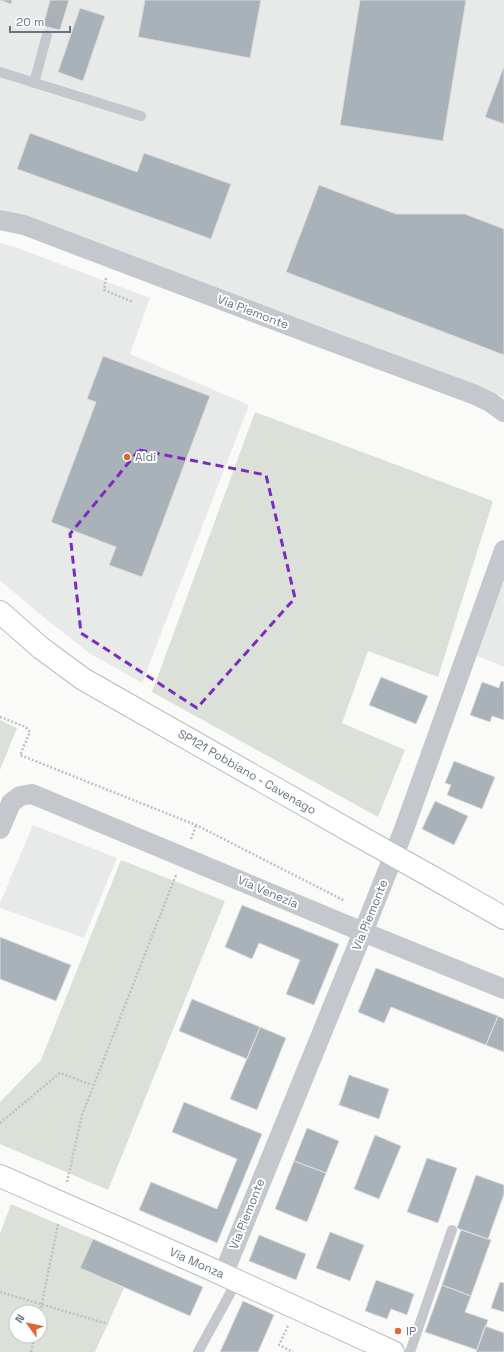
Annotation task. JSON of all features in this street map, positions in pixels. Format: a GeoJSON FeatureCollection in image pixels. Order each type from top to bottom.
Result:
{"type":"FeatureCollection","features":[{"type":"Feature","properties":{"kind":"main road","name":"SP121 Pobbiano - Cavenago"},"geometry":{"type":"LineString","coordinates":[[0,612],[41,648],[83,679],[504,918]]}},
{"type":"Feature","properties":{"kind":"main road","name":"Via Monza"},"geometry":{"type":"LineString","coordinates":[[0,1176],[393,1352]]}},
{"type":"Feature","properties":{"kind":"street","name":"Via Piemonte"},"geometry":{"type":"LineString","coordinates":[[0,220],[24,225],[472,394],[490,402],[504,412]]}},
{"type":"Feature","properties":{"kind":"street","name":"Via Piemonte"},"geometry":{"type":"LineString","coordinates":[[230,1278],[403,832],[504,550]]}},
{"type":"Feature","properties":{"kind":"street","name":"Via Venezia"},"geometry":{"type":"LineString","coordinates":[[0,829],[12,803],[20,796],[32,794],[504,989]]}},
{"type":"Feature","properties":{"kind":"lane"},"geometry":{"type":"LineString","coordinates":[[34,83],[47,35]]}},
{"type":"Feature","properties":{"kind":"lane"},"geometry":{"type":"LineString","coordinates":[[0,72],[141,116]]}},
{"type":"Feature","properties":{"kind":"lane"},"geometry":{"type":"LineString","coordinates":[[410,1352],[452,1230]]}},
{"type":"Feature","properties":{"kind":"lane"},"geometry":{"type":"LineString","coordinates":[[198,1352],[230,1278]]}},
{"type":"Feature","properties":{"kind":"path"},"geometry":{"type":"LineString","coordinates":[[0,717],[26,727],[30,732],[20,755],[196,825],[352,904]]}},
{"type":"Feature","properties":{"kind":"path"},"geometry":{"type":"LineString","coordinates":[[0,1123],[60,1073],[92,1086],[196,825]]}},
{"type":"Feature","properties":{"kind":"path"},"geometry":{"type":"LineString","coordinates":[[0,1292],[108,1324]]}},
{"type":"Feature","properties":{"kind":"path"},"geometry":{"type":"LineString","coordinates":[[293,1352],[279,1345],[296,1308]]}},
{"type":"Feature","properties":{"kind":"highlighted area"},"geometry":{"type":"Polygon","coordinates":[[[139,450],[266,475],[295,598],[197,708],[81,633],[70,534],[139,450]]]}},
{"type":"Feature","properties":{"kind":"shaded area"},"geometry":{"type":"Polygon","coordinates":[[[0,0],[504,0],[504,397],[0,209],[0,0]]]}},
{"type":"Feature","properties":{"kind":"shaded area"},"geometry":{"type":"Polygon","coordinates":[[[0,243],[15,247],[150,298],[130,354],[249,405],[142,683],[89,653],[0,580],[0,243]]]}},
{"type":"Feature","properties":{"kind":"shaded area"},"geometry":{"type":"Polygon","coordinates":[[[255,412],[493,501],[438,677],[368,651],[342,723],[405,750],[378,817],[152,692],[255,412]]]}},
{"type":"Feature","properties":{"kind":"shaded area"},"geometry":{"type":"Polygon","coordinates":[[[504,558],[504,667],[468,652],[504,558]]]}},
{"type":"Feature","properties":{"kind":"shaded area"},"geometry":{"type":"Polygon","coordinates":[[[0,720],[17,728],[0,770],[0,720]]]}},
{"type":"Feature","properties":{"kind":"shaded area"},"geometry":{"type":"Polygon","coordinates":[[[33,825],[117,858],[84,938],[0,908],[0,903],[33,825]]]}},
{"type":"Feature","properties":{"kind":"shaded area"},"geometry":{"type":"Polygon","coordinates":[[[121,860],[225,901],[108,1190],[0,1144],[0,1102],[41,1060],[121,860]]]}},
{"type":"Feature","properties":{"kind":"shaded area"},"geometry":{"type":"Polygon","coordinates":[[[11,1204],[93,1239],[80,1268],[124,1288],[95,1352],[0,1352],[0,1234],[11,1204]]]}},
{"type":"Feature","properties":{"kind":"building"},"geometry":{"type":"Polygon","coordinates":[[[0,0],[12,0],[11,4],[0,0]]]}},
{"type":"Feature","properties":{"kind":"building"},"geometry":{"type":"Polygon","coordinates":[[[50,0],[69,0],[60,30],[43,26],[50,0]]]}},
{"type":"Feature","properties":{"kind":"building"},"geometry":{"type":"Polygon","coordinates":[[[145,0],[261,0],[250,58],[138,37],[145,0]]]}},
{"type":"Feature","properties":{"kind":"building"},"geometry":{"type":"Polygon","coordinates":[[[360,0],[466,0],[443,141],[340,125],[360,0]]]}},
{"type":"Feature","properties":{"kind":"building"},"geometry":{"type":"Polygon","coordinates":[[[80,8],[105,16],[83,81],[58,72],[80,8]]]}},
{"type":"Feature","properties":{"kind":"building"},"geometry":{"type":"Polygon","coordinates":[[[504,66],[504,124],[485,117],[504,66]]]}},
{"type":"Feature","properties":{"kind":"building"},"geometry":{"type":"Polygon","coordinates":[[[30,133],[137,172],[144,153],[231,184],[211,239],[17,169],[30,133]]]}},
{"type":"Feature","properties":{"kind":"building"},"geometry":{"type":"Polygon","coordinates":[[[319,185],[396,214],[465,214],[504,229],[504,355],[286,272],[319,185]]]}},
{"type":"Feature","properties":{"kind":"building"},"geometry":{"type":"Polygon","coordinates":[[[103,356],[210,396],[142,577],[109,565],[116,547],[51,522],[96,402],[87,399],[103,356]]]}},
{"type":"Feature","properties":{"kind":"building"},"geometry":{"type":"Polygon","coordinates":[[[381,677],[428,696],[416,724],[369,705],[381,677]]]}},
{"type":"Feature","properties":{"kind":"building"},"geometry":{"type":"Polygon","coordinates":[[[501,681],[504,682],[504,720],[492,716],[490,722],[470,715],[482,682],[499,688],[501,681]]]}},
{"type":"Feature","properties":{"kind":"building"},"geometry":{"type":"Polygon","coordinates":[[[454,761],[495,777],[482,809],[447,795],[451,785],[445,783],[454,761]]]}},
{"type":"Feature","properties":{"kind":"building"},"geometry":{"type":"Polygon","coordinates":[[[435,801],[468,816],[454,845],[422,829],[435,801]]]}},
{"type":"Feature","properties":{"kind":"building"},"geometry":{"type":"Polygon","coordinates":[[[242,905],[339,944],[314,1005],[286,994],[300,960],[259,943],[252,959],[225,947],[242,905]]]}},
{"type":"Feature","properties":{"kind":"building"},"geometry":{"type":"Polygon","coordinates":[[[0,937],[71,965],[56,1001],[0,979],[0,937]]]}},
{"type":"Feature","properties":{"kind":"building"},"geometry":{"type":"Polygon","coordinates":[[[376,968],[498,1016],[486,1045],[391,1007],[384,1023],[358,1012],[376,968]]]}},
{"type":"Feature","properties":{"kind":"building"},"geometry":{"type":"Polygon","coordinates":[[[192,999],[260,1027],[247,1059],[179,1031],[192,999]]]}},
{"type":"Feature","properties":{"kind":"building"},"geometry":{"type":"Polygon","coordinates":[[[498,1016],[504,1019],[504,1052],[486,1045],[498,1016]]]}},
{"type":"Feature","properties":{"kind":"building"},"geometry":{"type":"Polygon","coordinates":[[[260,1027],[286,1038],[257,1110],[230,1099],[260,1027]]]}},
{"type":"Feature","properties":{"kind":"building"},"geometry":{"type":"Polygon","coordinates":[[[349,1075],[389,1089],[379,1119],[339,1105],[349,1075]]]}},
{"type":"Feature","properties":{"kind":"building"},"geometry":{"type":"Polygon","coordinates":[[[184,1102],[262,1134],[217,1243],[139,1210],[151,1182],[217,1209],[237,1159],[172,1132],[184,1102]]]}},
{"type":"Feature","properties":{"kind":"building"},"geometry":{"type":"Polygon","coordinates":[[[307,1128],[339,1141],[326,1173],[294,1161],[307,1128]]]}},
{"type":"Feature","properties":{"kind":"building"},"geometry":{"type":"Polygon","coordinates":[[[375,1135],[401,1146],[379,1199],[354,1189],[375,1135]]]}},
{"type":"Feature","properties":{"kind":"building"},"geometry":{"type":"Polygon","coordinates":[[[427,1158],[457,1168],[438,1223],[407,1212],[427,1158]]]}},
{"type":"Feature","properties":{"kind":"building"},"geometry":{"type":"Polygon","coordinates":[[[294,1161],[326,1173],[307,1222],[275,1209],[294,1161]]]}},
{"type":"Feature","properties":{"kind":"building"},"geometry":{"type":"Polygon","coordinates":[[[476,1175],[504,1185],[504,1194],[488,1239],[457,1228],[476,1175]]]}},
{"type":"Feature","properties":{"kind":"building"},"geometry":{"type":"Polygon","coordinates":[[[461,1230],[491,1240],[471,1296],[442,1285],[461,1230]]]}},
{"type":"Feature","properties":{"kind":"building"},"geometry":{"type":"Polygon","coordinates":[[[330,1232],[364,1245],[350,1281],[316,1268],[330,1232]]]}},
{"type":"Feature","properties":{"kind":"building"},"geometry":{"type":"Polygon","coordinates":[[[259,1235],[306,1254],[296,1280],[249,1261],[259,1235]]]}},
{"type":"Feature","properties":{"kind":"building"},"geometry":{"type":"Polygon","coordinates":[[[93,1239],[203,1287],[190,1316],[80,1268],[93,1239]]]}},
{"type":"Feature","properties":{"kind":"building"},"geometry":{"type":"Polygon","coordinates":[[[376,1280],[414,1294],[407,1315],[391,1309],[387,1319],[365,1311],[376,1280]]]}},
{"type":"Feature","properties":{"kind":"building"},"geometry":{"type":"Polygon","coordinates":[[[500,1282],[504,1283],[504,1312],[491,1308],[500,1282]]]}},
{"type":"Feature","properties":{"kind":"building"},"geometry":{"type":"Polygon","coordinates":[[[442,1285],[471,1296],[465,1312],[488,1320],[477,1350],[425,1332],[442,1285]]]}},
{"type":"Feature","properties":{"kind":"building"},"geometry":{"type":"Polygon","coordinates":[[[243,1301],[274,1315],[258,1352],[220,1352],[243,1301]]]}},
{"type":"Feature","properties":{"kind":"building"},"geometry":{"type":"Polygon","coordinates":[[[485,1326],[504,1333],[504,1352],[476,1352],[485,1326]]]}},
{"type":"Feature","properties":{"kind":"place","name":"Aldi"},"geometry":{"type":"Point","coordinates":[127,457]}},
{"type":"Feature","properties":{"kind":"place","name":"IP"},"geometry":{"type":"Point","coordinates":[398,1331]}}]}
